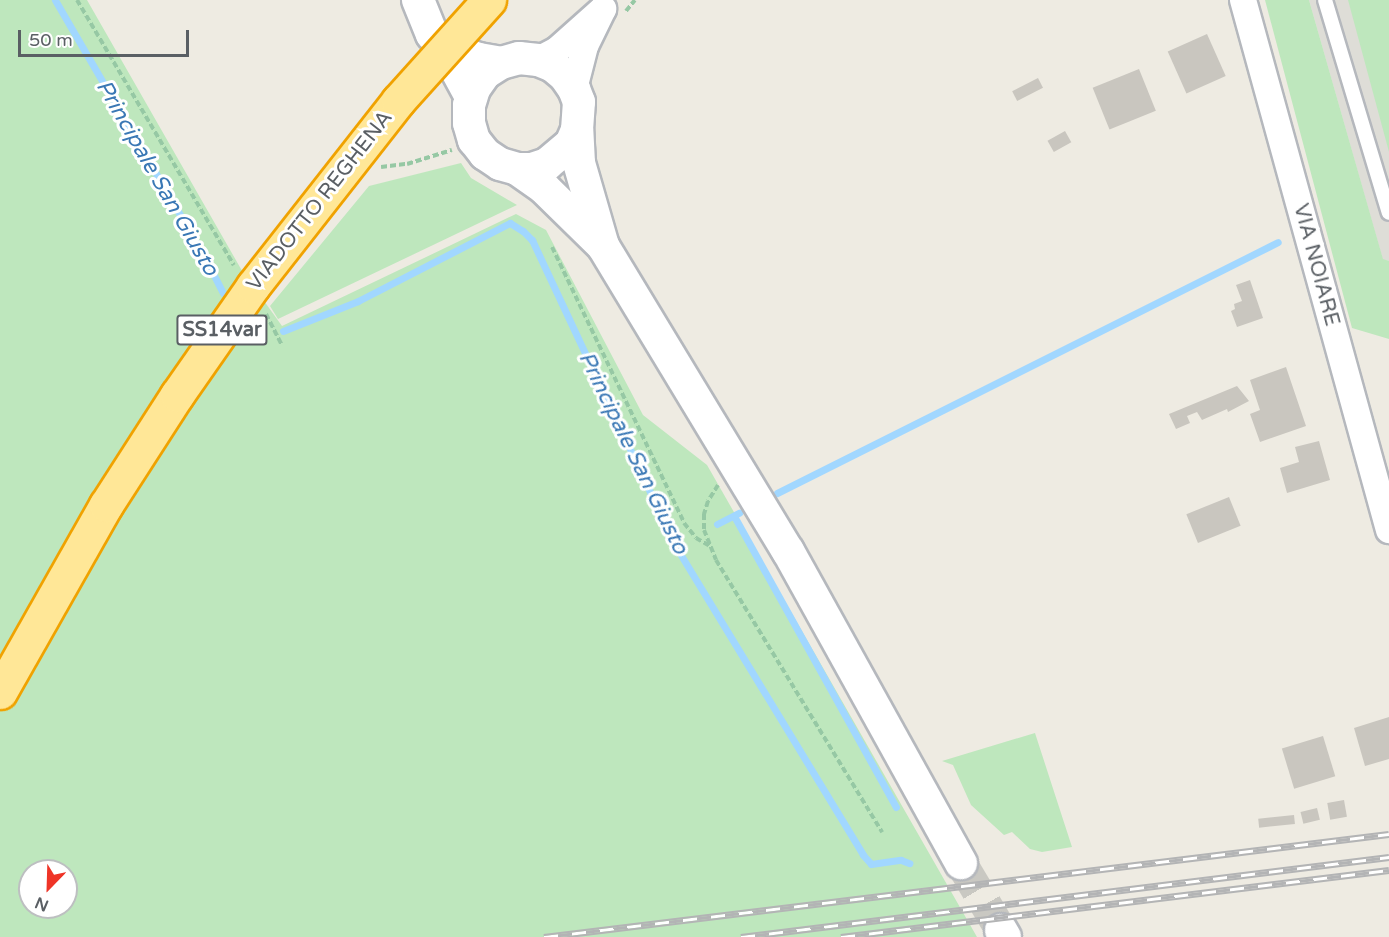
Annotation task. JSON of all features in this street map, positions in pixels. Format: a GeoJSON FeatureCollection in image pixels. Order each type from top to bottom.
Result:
{"type":"FeatureCollection","features":[{"type":"Feature","properties":{"kind":"highway","name":"VIADOTTO REGHENA"},"geometry":{"type":"LineString","coordinates":[[0,692],[106,505],[177,395],[253,286],[398,101],[489,0]]}},
{"type":"Feature","properties":{"kind":"street"},"geometry":{"type":"LineString","coordinates":[[418,0],[432,34],[444,47],[471,97]]}},
{"type":"Feature","properties":{"kind":"street","name":"VIA NOIARE"},"geometry":{"type":"LineString","coordinates":[[1243,0],[1389,530]]}},
{"type":"Feature","properties":{"kind":"street"},"geometry":{"type":"LineString","coordinates":[[538,60],[565,43],[607,5]]}},
{"type":"Feature","properties":{"kind":"street"},"geometry":{"type":"LineString","coordinates":[[574,89],[585,46],[607,5]]}},
{"type":"Feature","properties":{"kind":"street"},"geometry":{"type":"LineString","coordinates":[[444,47],[479,59],[501,63]]}},
{"type":"Feature","properties":{"kind":"street"},"geometry":{"type":"LineString","coordinates":[[577,130],[571,144],[547,164],[532,169],[516,169],[500,164],[485,154],[474,140],[469,123],[471,97],[485,73],[501,63],[519,58],[538,60],[565,76],[579,102],[577,130],[581,173],[603,246]]}},
{"type":"Feature","properties":{"kind":"street"},"geometry":{"type":"LineString","coordinates":[[516,169],[561,203],[603,246],[788,551],[960,862]]}},
{"type":"Feature","properties":{"kind":"lane"},"geometry":{"type":"LineString","coordinates":[[1325,0],[1389,213]]}},
{"type":"Feature","properties":{"kind":"path"},"geometry":{"type":"LineString","coordinates":[[77,0],[213,234],[239,273]]}},
{"type":"Feature","properties":{"kind":"path"},"geometry":{"type":"LineString","coordinates":[[374,167],[423,160],[474,140]]}},
{"type":"Feature","properties":{"kind":"path"},"geometry":{"type":"LineString","coordinates":[[552,247],[684,523],[696,538],[711,546]]}},
{"type":"Feature","properties":{"kind":"path"},"geometry":{"type":"LineString","coordinates":[[265,313],[282,345]]}},
{"type":"Feature","properties":{"kind":"path"},"geometry":{"type":"LineString","coordinates":[[738,471],[718,484],[708,501],[704,514],[704,531],[716,560],[882,832]]}},
{"type":"Feature","properties":{"kind":"shaded area"},"geometry":{"type":"Polygon","coordinates":[[[1309,0],[1389,0],[1389,261],[1383,260],[1309,0]]]}},
{"type":"Feature","properties":{"kind":"green space"},"geometry":{"type":"Polygon","coordinates":[[[0,0],[87,0],[241,269],[282,326],[516,214],[546,230],[643,415],[707,465],[977,937],[0,937],[0,0]]]}},
{"type":"Feature","properties":{"kind":"green space"},"geometry":{"type":"Polygon","coordinates":[[[1265,0],[1309,0],[1383,259],[1389,261],[1389,339],[1352,328],[1265,0]]]}},
{"type":"Feature","properties":{"kind":"green space"},"geometry":{"type":"Polygon","coordinates":[[[1348,0],[1389,0],[1389,152],[1348,0]]]}},
{"type":"Feature","properties":{"kind":"green space"},"geometry":{"type":"Polygon","coordinates":[[[461,163],[471,178],[517,205],[278,319],[270,306],[369,186],[461,163]]]}},
{"type":"Feature","properties":{"kind":"green space"},"geometry":{"type":"Polygon","coordinates":[[[1035,733],[1072,847],[1042,852],[1030,849],[1012,832],[1004,835],[971,805],[953,765],[942,761],[1035,733]]]}},
{"type":"Feature","properties":{"kind":"building"},"geometry":{"type":"Polygon","coordinates":[[[1207,34],[1226,76],[1186,94],[1168,51],[1207,34]]]}},
{"type":"Feature","properties":{"kind":"building"},"geometry":{"type":"Polygon","coordinates":[[[1139,69],[1156,111],[1109,129],[1093,88],[1139,69]]]}},
{"type":"Feature","properties":{"kind":"building"},"geometry":{"type":"Polygon","coordinates":[[[1038,78],[1043,88],[1017,101],[1012,91],[1038,78]]]}},
{"type":"Feature","properties":{"kind":"building"},"geometry":{"type":"Polygon","coordinates":[[[1065,131],[1071,142],[1054,152],[1048,141],[1065,131]]]}},
{"type":"Feature","properties":{"kind":"building"},"geometry":{"type":"Polygon","coordinates":[[[1250,280],[1263,318],[1237,327],[1231,311],[1235,309],[1234,304],[1242,301],[1236,285],[1250,280]]]}},
{"type":"Feature","properties":{"kind":"building"},"geometry":{"type":"Polygon","coordinates":[[[1286,367],[1306,426],[1260,442],[1250,414],[1260,410],[1250,380],[1286,367]]]}},
{"type":"Feature","properties":{"kind":"building"},"geometry":{"type":"Polygon","coordinates":[[[1237,386],[1249,401],[1228,412],[1227,409],[1202,420],[1197,412],[1187,416],[1190,423],[1176,429],[1169,414],[1237,386]]]}},
{"type":"Feature","properties":{"kind":"building"},"geometry":{"type":"Polygon","coordinates":[[[1319,441],[1330,480],[1287,493],[1280,468],[1299,462],[1295,447],[1319,441]]]}},
{"type":"Feature","properties":{"kind":"building"},"geometry":{"type":"Polygon","coordinates":[[[1229,497],[1241,526],[1198,543],[1186,514],[1229,497]]]}},
{"type":"Feature","properties":{"kind":"building"},"geometry":{"type":"Polygon","coordinates":[[[1389,717],[1389,759],[1365,766],[1354,728],[1389,717]]]}},
{"type":"Feature","properties":{"kind":"building"},"geometry":{"type":"Polygon","coordinates":[[[1323,736],[1335,776],[1294,789],[1282,749],[1323,736]]]}},
{"type":"Feature","properties":{"kind":"building"},"geometry":{"type":"Polygon","coordinates":[[[1344,800],[1347,817],[1330,820],[1327,803],[1344,800]]]}},
{"type":"Feature","properties":{"kind":"building"},"geometry":{"type":"Polygon","coordinates":[[[1317,808],[1320,820],[1303,824],[1301,812],[1317,808]]]}},
{"type":"Feature","properties":{"kind":"building"},"geometry":{"type":"Polygon","coordinates":[[[1294,815],[1295,824],[1259,828],[1258,819],[1294,815]]]}},
{"type":"Feature","properties":{"kind":"waterway","name":"Principale San Giusto"},"geometry":{"type":"LineString","coordinates":[[55,0],[203,254],[223,293]]}},
{"type":"Feature","properties":{"kind":"waterway","name":"Principale San Giusto"},"geometry":{"type":"LineString","coordinates":[[283,331],[358,301],[510,223],[523,231],[532,240],[676,547],[863,855],[871,864],[901,860],[909,863]]}},
{"type":"Feature","properties":{"kind":"waterway"},"geometry":{"type":"LineString","coordinates":[[777,493],[1278,242]]}},
{"type":"Feature","properties":{"kind":"waterway"},"geometry":{"type":"LineString","coordinates":[[717,524],[739,513]]}},
{"type":"Feature","properties":{"kind":"waterway"},"geometry":{"type":"LineString","coordinates":[[734,516],[896,807]]}},
{"type":"Feature","properties":{"kind":"tunnel"},"geometry":{"type":"LineString","coordinates":[[961,863],[1001,930]]}},
{"type":"Feature","properties":{"kind":"railway"},"geometry":{"type":"LineString","coordinates":[[544,937],[1389,834]]}},
{"type":"Feature","properties":{"kind":"railway"},"geometry":{"type":"LineString","coordinates":[[741,937],[1389,857]]}},
{"type":"Feature","properties":{"kind":"railway"},"geometry":{"type":"LineString","coordinates":[[841,937],[1389,870]]}}]}
